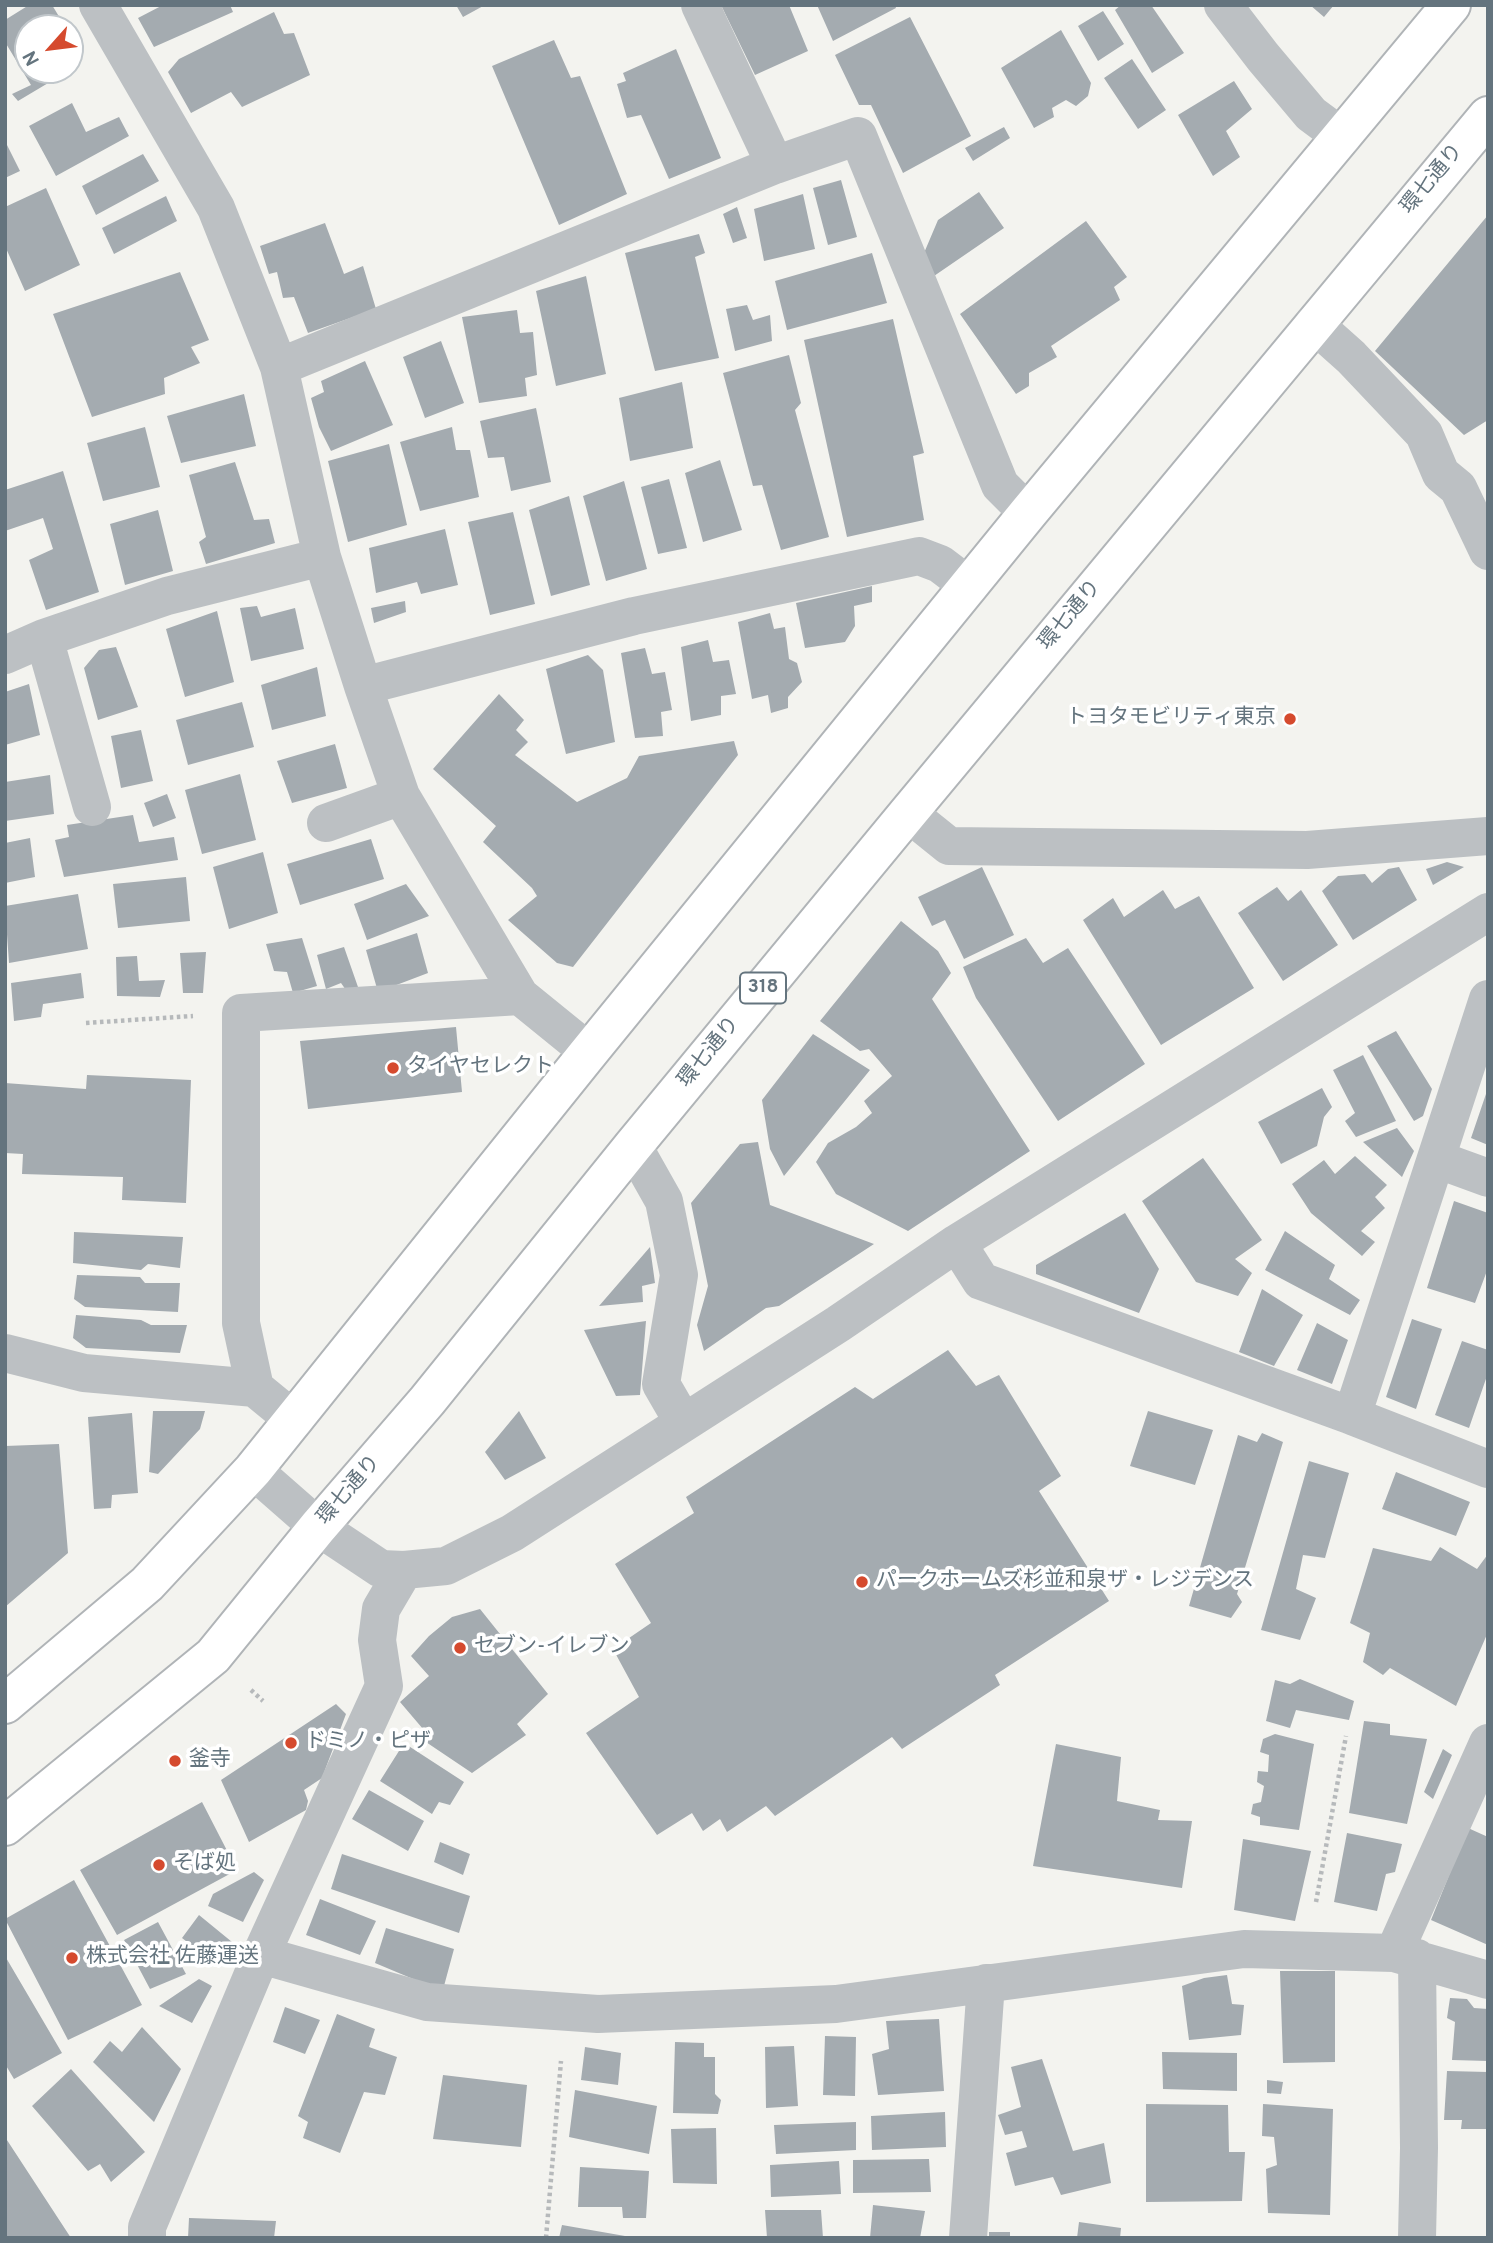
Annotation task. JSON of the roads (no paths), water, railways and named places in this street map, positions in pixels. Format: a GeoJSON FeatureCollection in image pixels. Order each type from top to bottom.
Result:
{"type":"FeatureCollection","features":[{"type":"Feature","properties":{"kind":"main road"},"geometry":{"type":"LineString","coordinates":[[5,1704],[147,1584],[253,1470],[1028,513],[1451,5]]}},
{"type":"Feature","properties":{"kind":"main road","name":"環七通り"},"geometry":{"type":"LineString","coordinates":[[5,1826],[213,1656],[318,1527],[427,1401],[908,813],[1488,116]]}},
{"type":"Feature","properties":{"kind":"street"},"geometry":{"type":"LineString","coordinates":[[98,5],[216,208],[279,367],[322,557],[362,686],[401,796],[520,996],[589,1052]]}},
{"type":"Feature","properties":{"kind":"street"},"geometry":{"type":"LineString","coordinates":[[700,5],[775,165]]}},
{"type":"Feature","properties":{"kind":"street"},"geometry":{"type":"LineString","coordinates":[[1223,5],[1262,57],[1311,114],[1342,137]]}},
{"type":"Feature","properties":{"kind":"street"},"geometry":{"type":"LineString","coordinates":[[279,367],[775,165],[858,136],[1000,485],[1028,513]]}},
{"type":"Feature","properties":{"kind":"street"},"geometry":{"type":"LineString","coordinates":[[1314,324],[1351,357],[1424,434],[1441,474],[1458,488],[1488,551]]}},
{"type":"Feature","properties":{"kind":"street"},"geometry":{"type":"LineString","coordinates":[[362,686],[634,616],[919,556],[940,564],[969,586]]}},
{"type":"Feature","properties":{"kind":"street"},"geometry":{"type":"LineString","coordinates":[[5,655],[44,638],[167,596],[322,557]]}},
{"type":"Feature","properties":{"kind":"street"},"geometry":{"type":"LineString","coordinates":[[44,638],[92,807]]}},
{"type":"Feature","properties":{"kind":"street"},"geometry":{"type":"LineString","coordinates":[[326,823],[401,796]]}},
{"type":"Feature","properties":{"kind":"street"},"geometry":{"type":"LineString","coordinates":[[908,813],[949,846],[1307,850],[1488,836]]}},
{"type":"Feature","properties":{"kind":"street"},"geometry":{"type":"LineString","coordinates":[[253,1470],[318,1527],[381,1569],[446,1566],[512,1533],[838,1324],[957,1243],[1485,922]]}},
{"type":"Feature","properties":{"kind":"street"},"geometry":{"type":"LineString","coordinates":[[255,1388],[241,1323],[241,1013],[520,996]]}},
{"type":"Feature","properties":{"kind":"street"},"geometry":{"type":"LineString","coordinates":[[1352,1416],[1488,999]]}},
{"type":"Feature","properties":{"kind":"street"},"geometry":{"type":"LineString","coordinates":[[633,1146],[664,1201],[679,1275],[661,1384],[683,1422]]}},
{"type":"Feature","properties":{"kind":"street"},"geometry":{"type":"LineString","coordinates":[[1436,1159],[1488,1178]]}},
{"type":"Feature","properties":{"kind":"street"},"geometry":{"type":"LineString","coordinates":[[957,1243],[981,1281],[1352,1416],[1488,1469]]}},
{"type":"Feature","properties":{"kind":"street"},"geometry":{"type":"LineString","coordinates":[[5,1353],[84,1373],[255,1388],[294,1420]]}},
{"type":"Feature","properties":{"kind":"street"},"geometry":{"type":"LineString","coordinates":[[147,2238],[147,2227],[261,1955],[384,1686],[377,1640],[381,1609],[404,1570]]}},
{"type":"Feature","properties":{"kind":"street"},"geometry":{"type":"LineString","coordinates":[[1417,2238],[1419,2148],[1406,1956],[1488,1743]]}},
{"type":"Feature","properties":{"kind":"street"},"geometry":{"type":"LineString","coordinates":[[261,1955],[427,2002],[598,2014],[836,2004],[1244,1949],[1406,1956],[1488,1980]]}},
{"type":"Feature","properties":{"kind":"street"},"geometry":{"type":"LineString","coordinates":[[968,2238],[986,1983]]}},
{"type":"Feature","properties":{"kind":"place","name":"トヨタモビリティ東京"},"geometry":{"type":"Point","coordinates":[1290,719]}},
{"type":"Feature","properties":{"kind":"place","name":"タイヤセレクト"},"geometry":{"type":"Point","coordinates":[393,1068]}},
{"type":"Feature","properties":{"kind":"place","name":"パークホームズ杉並和泉ザ・レジデンス"},"geometry":{"type":"Point","coordinates":[862,1582]}},
{"type":"Feature","properties":{"kind":"place","name":"セブン-イレブン"},"geometry":{"type":"Point","coordinates":[460,1648]}},
{"type":"Feature","properties":{"kind":"place","name":"ドミノ・ピザ"},"geometry":{"type":"Point","coordinates":[291,1743]}},
{"type":"Feature","properties":{"kind":"place","name":"釜寺"},"geometry":{"type":"Point","coordinates":[175,1761]}},
{"type":"Feature","properties":{"kind":"place","name":"そば処"},"geometry":{"type":"Point","coordinates":[159,1865]}},
{"type":"Feature","properties":{"kind":"place","name":"株式会社 佐藤運送"},"geometry":{"type":"Point","coordinates":[72,1958]}}]}
